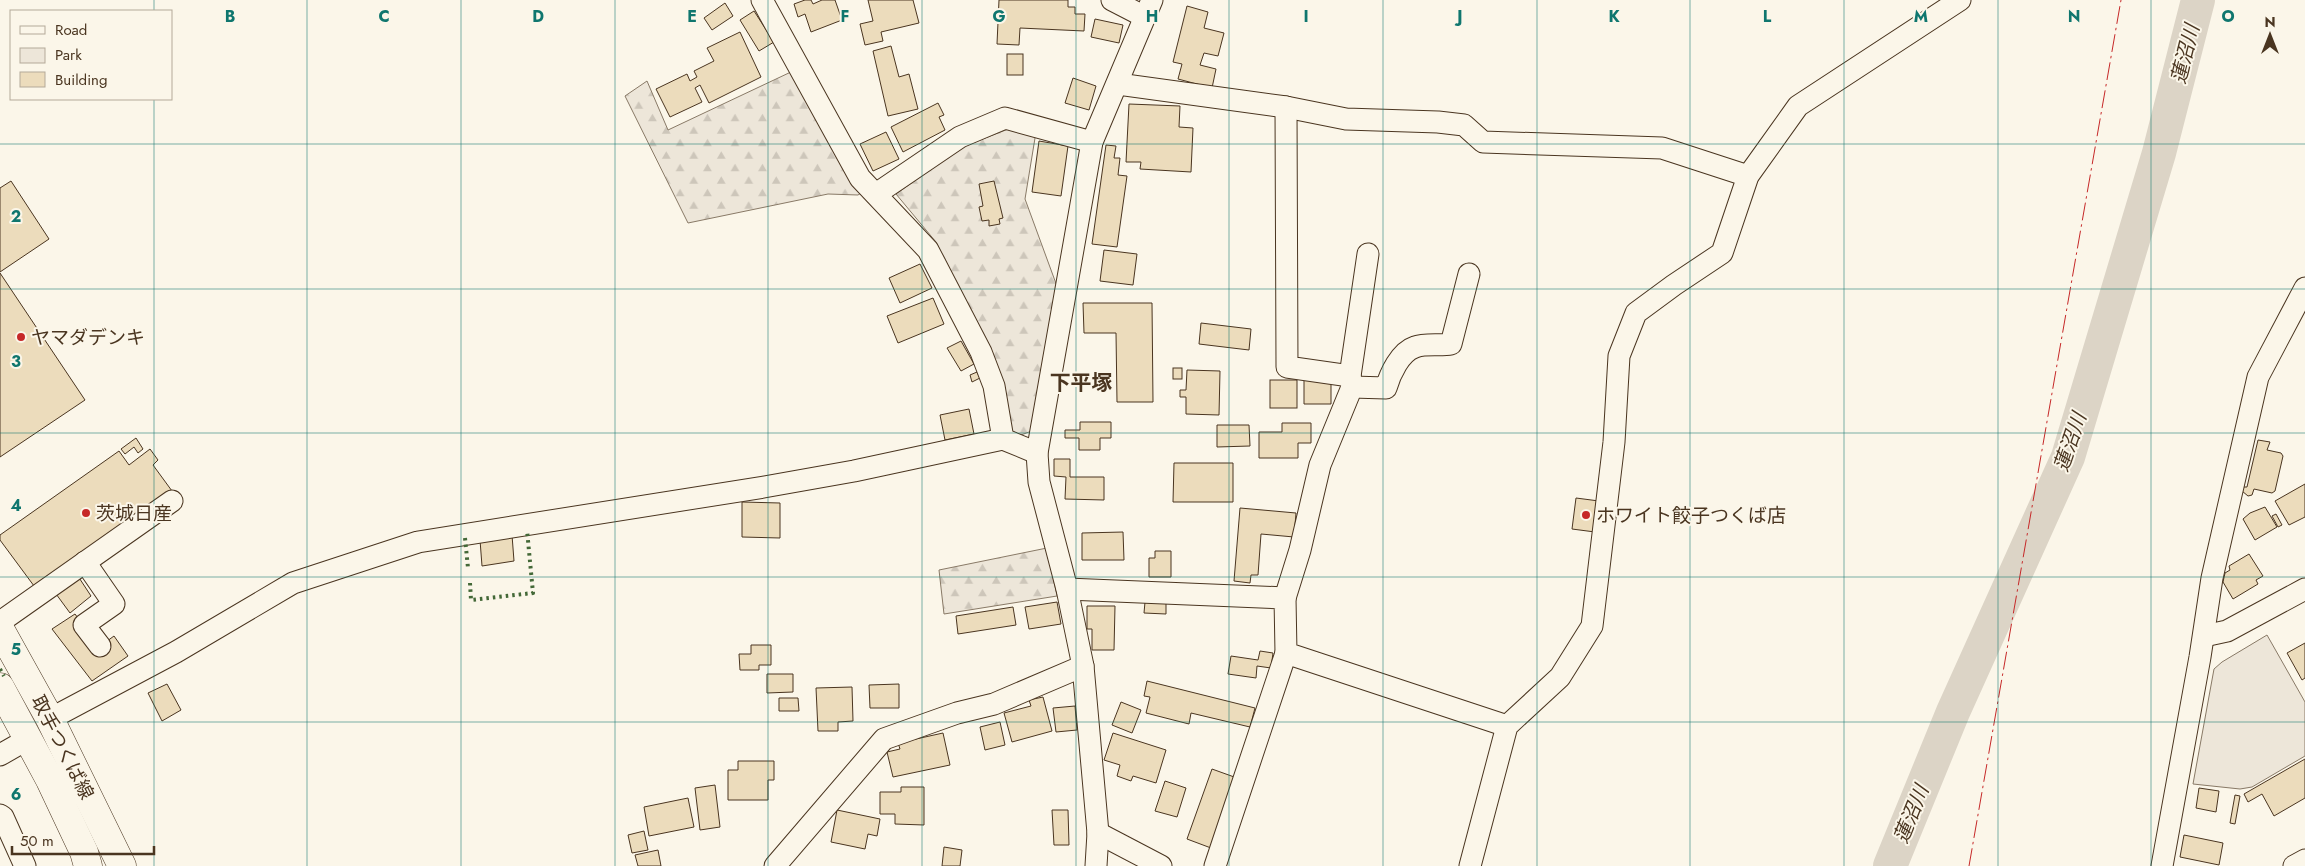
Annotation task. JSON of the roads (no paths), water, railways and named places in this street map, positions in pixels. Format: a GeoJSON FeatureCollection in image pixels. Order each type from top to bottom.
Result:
{"type":"FeatureCollection","features":[{"type":"Feature","properties":{"kind":"main road","name":"取手つくば線"},"geometry":{"type":"LineString","coordinates":[[0,629],[50,719],[122,866]]}},
{"type":"Feature","properties":{"kind":"main road","name":"取手つくば線"},"geometry":{"type":"LineString","coordinates":[[0,687],[28,738],[84,852],[88,866]]}},
{"type":"Feature","properties":{"kind":"street"},"geometry":{"type":"LineString","coordinates":[[1096,866],[1098,833],[1083,666],[1067,589],[1039,482],[1037,452],[1092,142],[1149,8],[1112,0]]}},
{"type":"Feature","properties":{"kind":"street"},"geometry":{"type":"LineString","coordinates":[[1470,866],[1508,726],[1560,677],[1592,626],[1614,442],[1619,356],[1636,313],[1674,284],[1722,253],[1748,176],[1798,106],[1960,0]]}},
{"type":"Feature","properties":{"kind":"street"},"geometry":{"type":"LineString","coordinates":[[766,1],[860,178],[928,250],[981,352],[994,386],[1002,439]]}},
{"type":"Feature","properties":{"kind":"street"},"geometry":{"type":"LineString","coordinates":[[1118,84],[1286,107],[1346,119],[1438,122],[1464,125],[1483,142],[1662,148],[1748,176]]}},
{"type":"Feature","properties":{"kind":"street"},"geometry":{"type":"LineString","coordinates":[[1286,107],[1287,367],[1386,388],[1389,378],[1403,356],[1415,347],[1451,344],[1469,274]]}},
{"type":"Feature","properties":{"kind":"street"},"geometry":{"type":"LineString","coordinates":[[876,194],[960,137],[1005,118],[1092,142]]}},
{"type":"Feature","properties":{"kind":"street"},"geometry":{"type":"LineString","coordinates":[[1215,866],[1286,653],[1285,598],[1300,550],[1320,465],[1351,382],[1368,254]]}},
{"type":"Feature","properties":{"kind":"street"},"geometry":{"type":"LineString","coordinates":[[2162,866],[2204,636],[2212,578],[2258,377],[2305,288]]}},
{"type":"Feature","properties":{"kind":"street"},"geometry":{"type":"LineString","coordinates":[[50,719],[176,652],[293,584],[418,542],[764,487],[854,471],[1002,439],[1037,452]]}},
{"type":"Feature","properties":{"kind":"street"},"geometry":{"type":"LineString","coordinates":[[0,622],[172,501]]}},
{"type":"Feature","properties":{"kind":"street"},"geometry":{"type":"LineString","coordinates":[[85,562],[114,604],[84,625],[100,646]]}},
{"type":"Feature","properties":{"kind":"street"},"geometry":{"type":"LineString","coordinates":[[1067,589],[1285,598]]}},
{"type":"Feature","properties":{"kind":"street"},"geometry":{"type":"LineString","coordinates":[[2204,636],[2228,631],[2305,589]]}},
{"type":"Feature","properties":{"kind":"street"},"geometry":{"type":"LineString","coordinates":[[1286,653],[1508,726]]}},
{"type":"Feature","properties":{"kind":"street"},"geometry":{"type":"LineString","coordinates":[[775,866],[884,739],[957,714],[994,704],[1083,666]]}},
{"type":"Feature","properties":{"kind":"street"},"geometry":{"type":"LineString","coordinates":[[0,755],[28,738]]}},
{"type":"Feature","properties":{"kind":"street"},"geometry":{"type":"LineString","coordinates":[[0,815],[3,816],[25,866]]}},
{"type":"Feature","properties":{"kind":"street"},"geometry":{"type":"LineString","coordinates":[[1098,833],[1161,866]]}},
{"type":"Feature","properties":{"kind":"street"},"geometry":{"type":"LineString","coordinates":[[2294,866],[2305,860]]}},
{"type":"Feature","properties":{"kind":"waterway","name":"蓮沼川"},"geometry":{"type":"LineString","coordinates":[[1890,866],[1953,712],[2068,457],[2159,153],[2198,0]]}},
{"type":"Feature","properties":{"kind":"place","name":"ヤマダデンキ"},"geometry":{"type":"Point","coordinates":[21,337]}},
{"type":"Feature","properties":{"kind":"place","name":"茨城日産"},"geometry":{"type":"Point","coordinates":[86,513]}},
{"type":"Feature","properties":{"kind":"place","name":"ホワイト餃子つくば店"},"geometry":{"type":"Point","coordinates":[1586,515]}},
{"type":"Feature","properties":{"kind":"district","name":"下平塚"},"geometry":{"type":"Point","coordinates":[1081,383]}}]}
